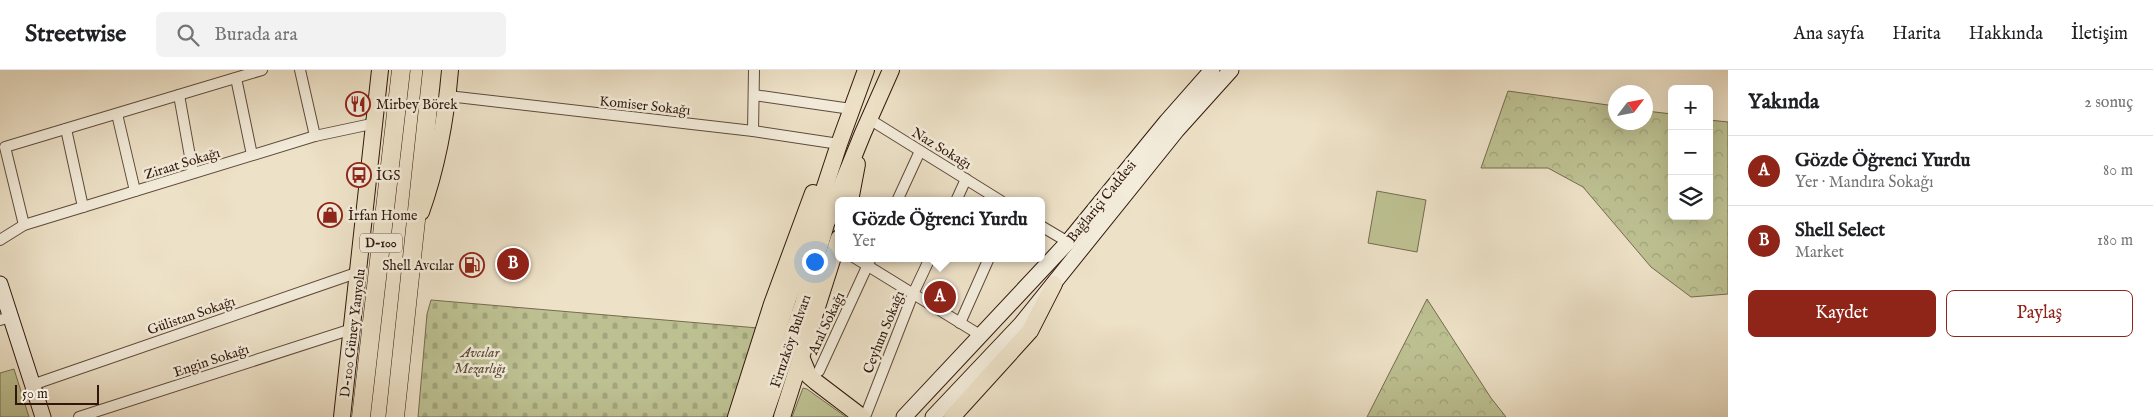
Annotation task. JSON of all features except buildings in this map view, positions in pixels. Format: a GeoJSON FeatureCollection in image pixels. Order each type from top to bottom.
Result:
{"type":"FeatureCollection","features":[{"type":"Feature","properties":{"kind":"highway","name":"D-100"},"geometry":{"type":"LineString","coordinates":[[361,417],[401,70]]}},
{"type":"Feature","properties":{"kind":"highway","name":"D-100"},"geometry":{"type":"LineString","coordinates":[[395,417],[432,70]]}},
{"type":"Feature","properties":{"kind":"main road","name":"D-100 Güney Yanyolu"},"geometry":{"type":"LineString","coordinates":[[342,417],[376,123],[380,70]]}},
{"type":"Feature","properties":{"kind":"main road"},"geometry":{"type":"LineString","coordinates":[[416,224],[437,159],[448,96],[450,70]]}},
{"type":"Feature","properties":{"kind":"main road","name":"Firuzköy Bulvarı"},"geometry":{"type":"LineString","coordinates":[[749,417],[838,144],[866,70]]}},
{"type":"Feature","properties":{"kind":"main road","name":"Firuzköy Bulvarı"},"geometry":{"type":"LineString","coordinates":[[837,197],[891,70]]}},
{"type":"Feature","properties":{"kind":"main road","name":"Bağlariçi Caddesi"},"geometry":{"type":"LineString","coordinates":[[904,417],[1068,242],[1167,121],[1212,70]]}},
{"type":"Feature","properties":{"kind":"main road","name":"Bağlariçi Caddesi"},"geometry":{"type":"LineString","coordinates":[[933,417],[1021,324],[1177,130],[1230,70]]}},
{"type":"Feature","properties":{"kind":"main road"},"geometry":{"type":"LineString","coordinates":[[851,197],[866,126]]}},
{"type":"Feature","properties":{"kind":"main road"},"geometry":{"type":"LineString","coordinates":[[736,417],[799,226],[817,183],[838,144]]}},
{"type":"Feature","properties":{"kind":"main road","name":"Firuzköy Bulvarı"},"geometry":{"type":"LineString","coordinates":[[764,417],[803,304],[826,224],[835,202]]}},
{"type":"Feature","properties":{"kind":"main road"},"geometry":{"type":"LineString","coordinates":[[782,417],[835,254]]}},
{"type":"Feature","properties":{"kind":"main road"},"geometry":{"type":"LineString","coordinates":[[0,284],[5,319],[43,417]]}},
{"type":"Feature","properties":{"kind":"main road"},"geometry":{"type":"LineString","coordinates":[[952,417],[1030,331],[1054,284]]}},
{"type":"Feature","properties":{"kind":"main road"},"geometry":{"type":"LineString","coordinates":[[802,359],[810,376],[816,382],[863,417]]}},
{"type":"Feature","properties":{"kind":"street"},"geometry":{"type":"LineString","coordinates":[[24,225],[5,148],[262,70]]}},
{"type":"Feature","properties":{"kind":"street"},"geometry":{"type":"LineString","coordinates":[[300,70],[315,136]]}},
{"type":"Feature","properties":{"kind":"street"},"geometry":{"type":"LineString","coordinates":[[753,131],[754,70]]}},
{"type":"Feature","properties":{"kind":"street"},"geometry":{"type":"LineString","coordinates":[[236,78],[252,155]]}},
{"type":"Feature","properties":{"kind":"street"},"geometry":{"type":"LineString","coordinates":[[179,95],[193,173]]}},
{"type":"Feature","properties":{"kind":"street"},"geometry":{"type":"LineString","coordinates":[[754,95],[851,109]]}},
{"type":"Feature","properties":{"kind":"street","name":"Komiser Sokağı"},"geometry":{"type":"LineString","coordinates":[[448,96],[753,131],[838,144]]}},
{"type":"Feature","properties":{"kind":"street"},"geometry":{"type":"LineString","coordinates":[[117,114],[134,192]]}},
{"type":"Feature","properties":{"kind":"street","name":"Ziraat Sokağı"},"geometry":{"type":"LineString","coordinates":[[0,240],[24,225],[83,206],[315,136],[376,123]]}},
{"type":"Feature","properties":{"kind":"street","name":"Naz Sokağı"},"geometry":{"type":"LineString","coordinates":[[866,126],[920,151],[995,197]]}},
{"type":"Feature","properties":{"kind":"street"},"geometry":{"type":"LineString","coordinates":[[66,129],[83,206]]}},
{"type":"Feature","properties":{"kind":"street"},"geometry":{"type":"LineString","coordinates":[[899,197],[920,151]]}},
{"type":"Feature","properties":{"kind":"street"},"geometry":{"type":"LineString","coordinates":[[958,197],[966,179]]}},
{"type":"Feature","properties":{"kind":"street"},"geometry":{"type":"LineString","coordinates":[[1045,228],[1068,242]]}},
{"type":"Feature","properties":{"kind":"street"},"geometry":{"type":"LineString","coordinates":[[869,262],[913,294],[980,335]]}},
{"type":"Feature","properties":{"kind":"street","name":"Aral Sokağı"},"geometry":{"type":"LineString","coordinates":[[819,371],[869,262]]}},
{"type":"Feature","properties":{"kind":"street","name":"Ceyhun Sokağı"},"geometry":{"type":"LineString","coordinates":[[863,417],[913,294],[928,262]]}},
{"type":"Feature","properties":{"kind":"street"},"geometry":{"type":"LineString","coordinates":[[960,323],[987,262]]}},
{"type":"Feature","properties":{"kind":"street","name":"Gülistan Sokağı"},"geometry":{"type":"LineString","coordinates":[[32,385],[359,272]]}},
{"type":"Feature","properties":{"kind":"street","name":"Engin Sokağı"},"geometry":{"type":"LineString","coordinates":[[79,417],[352,329]]}},
{"type":"Feature","properties":{"kind":"green space"},"geometry":{"type":"Polygon","coordinates":[[[1508,91],[1608,105],[1608,130],[1653,130],[1653,112],[1668,114],[1668,220],[1713,220],[1713,120],[1728,122],[1728,294],[1691,297],[1651,267],[1583,187],[1548,168],[1481,168],[1508,91]]]}},
{"type":"Feature","properties":{"kind":"green space"},"geometry":{"type":"Polygon","coordinates":[[[1377,191],[1426,200],[1417,252],[1368,243],[1377,191]]]}},
{"type":"Feature","properties":{"kind":"green space"},"geometry":{"type":"Polygon","coordinates":[[[1427,299],[1491,398],[1506,417],[1367,417],[1427,299]]]}},
{"type":"Feature","properties":{"kind":"green space","name":"Avcılar Mezarlığı"},"geometry":{"type":"Polygon","coordinates":[[[431,300],[758,328],[729,417],[418,417],[427,314],[431,300]]]}},
{"type":"Feature","properties":{"kind":"green space"},"geometry":{"type":"Polygon","coordinates":[[[14,369],[29,417],[0,417],[0,373],[14,369]]]}},
{"type":"Feature","properties":{"kind":"green space"},"geometry":{"type":"Polygon","coordinates":[[[803,388],[807,389],[846,417],[792,417],[803,388]]]}},
{"type":"Feature","properties":{"kind":"place","name":"Mirbey Börek"},"geometry":{"type":"Point","coordinates":[358,104]}},
{"type":"Feature","properties":{"kind":"place","name":"İGS"},"geometry":{"type":"Point","coordinates":[359,175]}},
{"type":"Feature","properties":{"kind":"place","name":"İrfan Home"},"geometry":{"type":"Point","coordinates":[330,215]}},
{"type":"Feature","properties":{"kind":"place","name":"Shell Select"},"geometry":{"type":"Point","coordinates":[513,264]}},
{"type":"Feature","properties":{"kind":"place","name":"Shell Avcılar"},"geometry":{"type":"Point","coordinates":[472,265]}},
{"type":"Feature","properties":{"kind":"place","name":"Gözde Öğrenci Yurdu"},"geometry":{"type":"Point","coordinates":[940,297]}}]}
